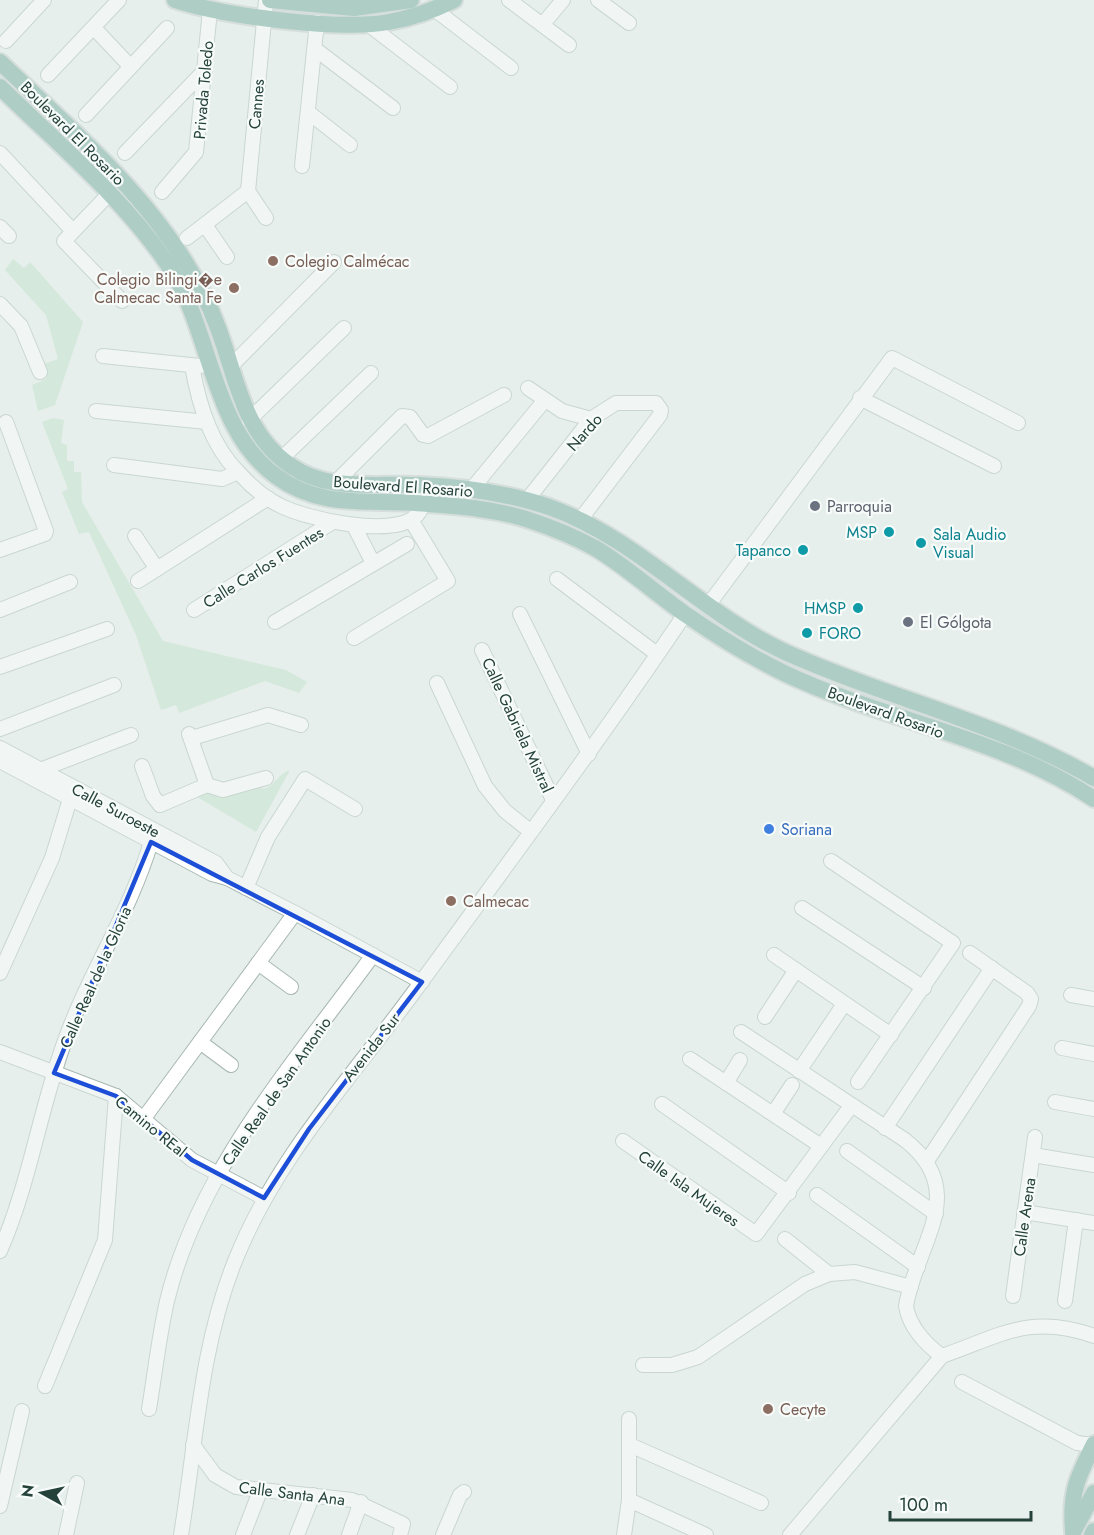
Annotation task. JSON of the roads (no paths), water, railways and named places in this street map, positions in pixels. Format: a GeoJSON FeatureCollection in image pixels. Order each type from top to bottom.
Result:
{"type":"FeatureCollection","features":[{"type":"Feature","properties":{"kind":"main road"},"geometry":{"type":"LineString","coordinates":[[175,0],[210,10],[263,17],[369,25],[389,22],[434,9],[454,0]]}},
{"type":"Feature","properties":{"kind":"main road"},"geometry":{"type":"LineString","coordinates":[[270,0],[354,8],[411,0]]}},
{"type":"Feature","properties":{"kind":"main road","name":"Boulevard El Rosario"},"geometry":{"type":"LineString","coordinates":[[0,62],[110,167],[162,228],[204,296],[232,365],[249,420],[264,443],[281,459],[306,475],[335,483],[420,485],[471,490],[527,500],[580,520],[603,532],[709,604]]}},
{"type":"Feature","properties":{"kind":"main road","name":"Boulevard El Rosario"},"geometry":{"type":"LineString","coordinates":[[0,87],[109,194],[166,262],[178,282],[212,365],[227,410],[241,439],[255,459],[278,478],[303,492],[327,500],[422,504],[513,515],[572,536],[597,549],[685,614]]}},
{"type":"Feature","properties":{"kind":"main road","name":"Boulevard Rosario"},"geometry":{"type":"LineString","coordinates":[[709,604],[746,630],[797,656],[1017,740],[1062,760],[1094,778]]}},
{"type":"Feature","properties":{"kind":"main road","name":"Boulevard Rosario"},"geometry":{"type":"LineString","coordinates":[[685,614],[736,647],[787,674],[854,702],[1011,757],[1059,778],[1094,799]]}},
{"type":"Feature","properties":{"kind":"main road"},"geometry":{"type":"LineString","coordinates":[[787,674],[797,656]]}},
{"type":"Feature","properties":{"kind":"main road"},"geometry":{"type":"LineString","coordinates":[[1072,1533],[1071,1502],[1088,1448]]}},
{"type":"Feature","properties":{"kind":"main road"},"geometry":{"type":"LineString","coordinates":[[1072,1533],[1094,1493]]}},
{"type":"Feature","properties":{"kind":"main road"},"geometry":{"type":"LineString","coordinates":[[1092,1535],[1094,1531]]}},
{"type":"Feature","properties":{"kind":"street"},"geometry":{"type":"LineString","coordinates":[[6,41],[44,0]]}},
{"type":"Feature","properties":{"kind":"street"},"geometry":{"type":"LineString","coordinates":[[48,75],[119,0]]}},
{"type":"Feature","properties":{"kind":"street","name":"Cannes"},"geometry":{"type":"LineString","coordinates":[[248,191],[266,0]]}},
{"type":"Feature","properties":{"kind":"street"},"geometry":{"type":"LineString","coordinates":[[509,0],[569,45]]}},
{"type":"Feature","properties":{"kind":"street"},"geometry":{"type":"LineString","coordinates":[[543,24],[563,0]]}},
{"type":"Feature","properties":{"kind":"street"},"geometry":{"type":"LineString","coordinates":[[598,0],[629,23]]}},
{"type":"Feature","properties":{"kind":"street"},"geometry":{"type":"LineString","coordinates":[[434,9],[511,68]]}},
{"type":"Feature","properties":{"kind":"street","name":"Privada Toledo"},"geometry":{"type":"LineString","coordinates":[[162,192],[196,152],[210,10]]}},
{"type":"Feature","properties":{"kind":"street"},"geometry":{"type":"LineString","coordinates":[[302,166],[317,22]]}},
{"type":"Feature","properties":{"kind":"street"},"geometry":{"type":"LineString","coordinates":[[369,25],[450,87]]}},
{"type":"Feature","properties":{"kind":"street"},"geometry":{"type":"LineString","coordinates":[[94,28],[130,66]]}},
{"type":"Feature","properties":{"kind":"street"},"geometry":{"type":"LineString","coordinates":[[86,115],[167,28]]}},
{"type":"Feature","properties":{"kind":"street"},"geometry":{"type":"LineString","coordinates":[[315,49],[393,108]]}},
{"type":"Feature","properties":{"kind":"street"},"geometry":{"type":"LineString","coordinates":[[125,153],[205,70]]}},
{"type":"Feature","properties":{"kind":"street"},"geometry":{"type":"LineString","coordinates":[[308,112],[350,145]]}},
{"type":"Feature","properties":{"kind":"street"},"geometry":{"type":"LineString","coordinates":[[0,153],[72,230]]}},
{"type":"Feature","properties":{"kind":"street"},"geometry":{"type":"LineString","coordinates":[[187,238],[248,191],[266,218]]}},
{"type":"Feature","properties":{"kind":"street"},"geometry":{"type":"LineString","coordinates":[[109,194],[65,238],[66,243],[122,301]]}},
{"type":"Feature","properties":{"kind":"street"},"geometry":{"type":"LineString","coordinates":[[205,225],[227,257]]}},
{"type":"Feature","properties":{"kind":"street"},"geometry":{"type":"LineString","coordinates":[[232,365],[334,262]]}},
{"type":"Feature","properties":{"kind":"street"},"geometry":{"type":"LineString","coordinates":[[0,304],[21,326],[40,372]]}},
{"type":"Feature","properties":{"kind":"street"},"geometry":{"type":"LineString","coordinates":[[249,420],[344,328]]}},
{"type":"Feature","properties":{"kind":"street"},"geometry":{"type":"LineString","coordinates":[[103,356],[192,366],[212,365]]}},
{"type":"Feature","properties":{"kind":"street"},"geometry":{"type":"LineString","coordinates":[[709,604],[860,398],[892,358],[1018,423]]}},
{"type":"Feature","properties":{"kind":"street"},"geometry":{"type":"LineString","coordinates":[[192,366],[207,422],[218,445],[238,472],[268,498],[303,516],[354,526],[411,520],[418,514],[422,504],[420,485]]}},
{"type":"Feature","properties":{"kind":"street"},"geometry":{"type":"LineString","coordinates":[[281,459],[371,373]]}},
{"type":"Feature","properties":{"kind":"street"},"geometry":{"type":"LineString","coordinates":[[528,388],[544,401],[562,411],[591,419]]}},
{"type":"Feature","properties":{"kind":"street"},"geometry":{"type":"LineString","coordinates":[[335,483],[402,416],[410,417],[423,435],[428,436],[504,396]]}},
{"type":"Feature","properties":{"kind":"street"},"geometry":{"type":"LineString","coordinates":[[860,398],[994,466]]}},
{"type":"Feature","properties":{"kind":"street"},"geometry":{"type":"LineString","coordinates":[[471,490],[544,401]]}},
{"type":"Feature","properties":{"kind":"street","name":"Nardo"},"geometry":{"type":"LineString","coordinates":[[527,500],[591,419],[616,403],[652,401],[659,405],[660,415],[580,520]]}},
{"type":"Feature","properties":{"kind":"street"},"geometry":{"type":"LineString","coordinates":[[96,411],[207,422]]}},
{"type":"Feature","properties":{"kind":"street"},"geometry":{"type":"LineString","coordinates":[[0,550],[45,533],[6,422]]}},
{"type":"Feature","properties":{"kind":"street"},"geometry":{"type":"LineString","coordinates":[[114,465],[222,479],[238,472]]}},
{"type":"Feature","properties":{"kind":"street"},"geometry":{"type":"LineString","coordinates":[[138,581],[268,498]]}},
{"type":"Feature","properties":{"kind":"street"},"geometry":{"type":"LineString","coordinates":[[354,638],[448,581],[411,520]]}},
{"type":"Feature","properties":{"kind":"street","name":"Calle Carlos Fuentes"},"geometry":{"type":"LineString","coordinates":[[194,610],[331,523]]}},
{"type":"Feature","properties":{"kind":"street"},"geometry":{"type":"LineString","coordinates":[[354,526],[373,563]]}},
{"type":"Feature","properties":{"kind":"street"},"geometry":{"type":"LineString","coordinates":[[135,536],[157,569]]}},
{"type":"Feature","properties":{"kind":"street"},"geometry":{"type":"LineString","coordinates":[[275,621],[407,544]]}},
{"type":"Feature","properties":{"kind":"street"},"geometry":{"type":"LineString","coordinates":[[557,579],[657,654]]}},
{"type":"Feature","properties":{"kind":"street"},"geometry":{"type":"LineString","coordinates":[[0,610],[70,582]]}},
{"type":"Feature","properties":{"kind":"street"},"geometry":{"type":"LineString","coordinates":[[520,614],[589,754]]}},
{"type":"Feature","properties":{"kind":"street","name":"Avenida Sur"},"geometry":{"type":"LineString","coordinates":[[181,1535],[193,1445],[218,1312],[234,1263],[264,1198],[309,1129],[422,982],[530,831],[589,754],[685,614]]}},
{"type":"Feature","properties":{"kind":"street"},"geometry":{"type":"LineString","coordinates":[[0,667],[107,629]]}},
{"type":"Feature","properties":{"kind":"street","name":"Calle Gabriela Mistral"},"geometry":{"type":"LineString","coordinates":[[482,650],[553,800]]}},
{"type":"Feature","properties":{"kind":"street"},"geometry":{"type":"LineString","coordinates":[[437,683],[486,786],[505,811],[530,831]]}},
{"type":"Feature","properties":{"kind":"street"},"geometry":{"type":"LineString","coordinates":[[0,729],[114,685]]}},
{"type":"Feature","properties":{"kind":"street"},"geometry":{"type":"LineString","coordinates":[[207,785],[190,736],[268,715],[301,725]]}},
{"type":"Feature","properties":{"kind":"street"},"geometry":{"type":"LineString","coordinates":[[40,770],[131,735]]}},
{"type":"Feature","properties":{"kind":"street","name":"Calle Suroeste"},"geometry":{"type":"LineString","coordinates":[[0,748],[216,863],[227,878]]}},
{"type":"Feature","properties":{"kind":"street","name":"Calle Suroeste"},"geometry":{"type":"LineString","coordinates":[[0,761],[212,874],[227,878],[295,913],[422,982]]}},
{"type":"Feature","properties":{"kind":"street"},"geometry":{"type":"LineString","coordinates":[[142,766],[153,796],[160,805]]}},
{"type":"Feature","properties":{"kind":"street"},"geometry":{"type":"LineString","coordinates":[[148,826],[160,805],[207,785],[223,790],[266,778]]}},
{"type":"Feature","properties":{"kind":"street"},"geometry":{"type":"LineString","coordinates":[[246,888],[268,837],[304,779],[355,809]]}},
{"type":"Feature","properties":{"kind":"street"},"geometry":{"type":"LineString","coordinates":[[0,973],[52,858],[70,799]]}},
{"type":"Feature","properties":{"kind":"street","name":"Calle Real de la Gloria"},"geometry":{"type":"LineString","coordinates":[[0,1251],[25,1183],[54,1073],[77,1011],[135,886],[151,842]]}},
{"type":"Feature","properties":{"kind":"street"},"geometry":{"type":"LineString","coordinates":[[831,861],[953,943],[858,1082]]}},
{"type":"Feature","properties":{"kind":"street"},"geometry":{"type":"LineString","coordinates":[[802,908],[924,988]]}},
{"type":"Feature","properties":{"kind":"street"},"geometry":{"type":"LineString","coordinates":[[144,1118],[295,913]]}},
{"type":"Feature","properties":{"kind":"street"},"geometry":{"type":"LineString","coordinates":[[927,1161],[1029,1006],[1031,999],[1027,993],[970,953]]}},
{"type":"Feature","properties":{"kind":"street","name":"Calle Real de San Antonio"},"geometry":{"type":"LineString","coordinates":[[149,1409],[168,1300],[191,1233],[219,1175],[238,1141],[373,955]]}},
{"type":"Feature","properties":{"kind":"street"},"geometry":{"type":"LineString","coordinates":[[774,955],[891,1035]]}},
{"type":"Feature","properties":{"kind":"street"},"geometry":{"type":"LineString","coordinates":[[258,963],[291,987]]}},
{"type":"Feature","properties":{"kind":"street"},"geometry":{"type":"LineString","coordinates":[[885,1128],[992,968]]}},
{"type":"Feature","properties":{"kind":"street"},"geometry":{"type":"LineString","coordinates":[[765,1017],[796,970]]}},
{"type":"Feature","properties":{"kind":"street"},"geometry":{"type":"LineString","coordinates":[[1071,995],[1094,999]]}},
{"type":"Feature","properties":{"kind":"street"},"geometry":{"type":"LineString","coordinates":[[799,1071],[844,1004]]}},
{"type":"Feature","properties":{"kind":"street"},"geometry":{"type":"LineString","coordinates":[[741,1032],[917,1150],[927,1161],[937,1187],[936,1214],[910,1287],[906,1306],[908,1317],[928,1346],[942,1356]]}},
{"type":"Feature","properties":{"kind":"street"},"geometry":{"type":"LineString","coordinates":[[200,1042],[231,1065]]}},
{"type":"Feature","properties":{"kind":"street"},"geometry":{"type":"LineString","coordinates":[[1062,1048],[1094,1054]]}},
{"type":"Feature","properties":{"kind":"street","name":"Camino REal"},"geometry":{"type":"LineString","coordinates":[[0,1052],[116,1096],[144,1118],[171,1144],[219,1175],[264,1198]]}},
{"type":"Feature","properties":{"kind":"street"},"geometry":{"type":"LineString","coordinates":[[690,1059],[821,1146]]}},
{"type":"Feature","properties":{"kind":"street"},"geometry":{"type":"LineString","coordinates":[[726,1083],[740,1060]]}},
{"type":"Feature","properties":{"kind":"street"},"geometry":{"type":"LineString","coordinates":[[773,1114],[792,1085]]}},
{"type":"Feature","properties":{"kind":"street"},"geometry":{"type":"LineString","coordinates":[[45,1386],[105,1240],[116,1096]]}},
{"type":"Feature","properties":{"kind":"street"},"geometry":{"type":"LineString","coordinates":[[1055,1102],[1094,1109]]}},
{"type":"Feature","properties":{"kind":"street"},"geometry":{"type":"LineString","coordinates":[[662,1104],[789,1193],[851,1106]]}},
{"type":"Feature","properties":{"kind":"street","name":"Calle Arena"},"geometry":{"type":"LineString","coordinates":[[1013,1296],[1035,1137]]}},
{"type":"Feature","properties":{"kind":"street","name":"Calle Isla Mujeres"},"geometry":{"type":"LineString","coordinates":[[623,1141],[756,1234],[789,1193]]}},
{"type":"Feature","properties":{"kind":"street"},"geometry":{"type":"LineString","coordinates":[[847,1151],[936,1214]]}},
{"type":"Feature","properties":{"kind":"street"},"geometry":{"type":"LineString","coordinates":[[1033,1155],[1094,1165]]}},
{"type":"Feature","properties":{"kind":"street"},"geometry":{"type":"LineString","coordinates":[[817,1195],[918,1267]]}},
{"type":"Feature","properties":{"kind":"street"},"geometry":{"type":"LineString","coordinates":[[1024,1212],[1094,1223]]}},
{"type":"Feature","properties":{"kind":"street"},"geometry":{"type":"LineString","coordinates":[[1065,1301],[1076,1220]]}},
{"type":"Feature","properties":{"kind":"street"},"geometry":{"type":"LineString","coordinates":[[785,1239],[830,1274]]}},
{"type":"Feature","properties":{"kind":"street"},"geometry":{"type":"LineString","coordinates":[[643,1365],[672,1365],[698,1357],[805,1284],[830,1274],[855,1272],[910,1287]]}},
{"type":"Feature","properties":{"kind":"street"},"geometry":{"type":"LineString","coordinates":[[790,1535],[942,1356],[1018,1328],[1044,1325],[1094,1336]]}},
{"type":"Feature","properties":{"kind":"street"},"geometry":{"type":"LineString","coordinates":[[962,1382],[1088,1448]]}},
{"type":"Feature","properties":{"kind":"street"},"geometry":{"type":"LineString","coordinates":[[0,1506],[22,1412]]}},
{"type":"Feature","properties":{"kind":"street"},"geometry":{"type":"LineString","coordinates":[[624,1535],[628,1500],[629,1419]]}},
{"type":"Feature","properties":{"kind":"street","name":"Calle Santa Ana"},"geometry":{"type":"LineString","coordinates":[[193,1445],[215,1475],[236,1487],[361,1502],[402,1530]]}},
{"type":"Feature","properties":{"kind":"street"},"geometry":{"type":"LineString","coordinates":[[630,1446],[761,1503]]}},
{"type":"Feature","properties":{"kind":"street"},"geometry":{"type":"LineString","coordinates":[[66,1535],[77,1483]]}},
{"type":"Feature","properties":{"kind":"street"},"geometry":{"type":"LineString","coordinates":[[243,1535],[260,1491]]}},
{"type":"Feature","properties":{"kind":"street"},"geometry":{"type":"LineString","coordinates":[[443,1535],[460,1495],[464,1492]]}},
{"type":"Feature","properties":{"kind":"street"},"geometry":{"type":"LineString","coordinates":[[297,1535],[313,1495]]}},
{"type":"Feature","properties":{"kind":"street"},"geometry":{"type":"LineString","coordinates":[[628,1500],[706,1535]]}},
{"type":"Feature","properties":{"kind":"street"},"geometry":{"type":"LineString","coordinates":[[349,1535],[361,1502]]}},
{"type":"Feature","properties":{"kind":"place","name":"Colegio Calmécac"},"geometry":{"type":"Point","coordinates":[273,261]}},
{"type":"Feature","properties":{"kind":"place","name":"Colegio Bilingi�e Calmecac Santa Fe"},"geometry":{"type":"Point","coordinates":[234,288]}},
{"type":"Feature","properties":{"kind":"place","name":"Parroquia"},"geometry":{"type":"Point","coordinates":[815,506]}},
{"type":"Feature","properties":{"kind":"place","name":"MSP"},"geometry":{"type":"Point","coordinates":[889,532]}},
{"type":"Feature","properties":{"kind":"place","name":"Sala Audio Visual"},"geometry":{"type":"Point","coordinates":[921,543]}},
{"type":"Feature","properties":{"kind":"place","name":"Tapanco"},"geometry":{"type":"Point","coordinates":[803,550]}},
{"type":"Feature","properties":{"kind":"place","name":"HMSP"},"geometry":{"type":"Point","coordinates":[858,608]}},
{"type":"Feature","properties":{"kind":"place","name":"El Gólgota"},"geometry":{"type":"Point","coordinates":[908,622]}},
{"type":"Feature","properties":{"kind":"place","name":"FORO"},"geometry":{"type":"Point","coordinates":[807,633]}},
{"type":"Feature","properties":{"kind":"place","name":"Soriana"},"geometry":{"type":"Point","coordinates":[769,829]}},
{"type":"Feature","properties":{"kind":"place","name":"Calmecac"},"geometry":{"type":"Point","coordinates":[451,901]}},
{"type":"Feature","properties":{"kind":"place","name":"Cecyte"},"geometry":{"type":"Point","coordinates":[768,1409]}}]}
